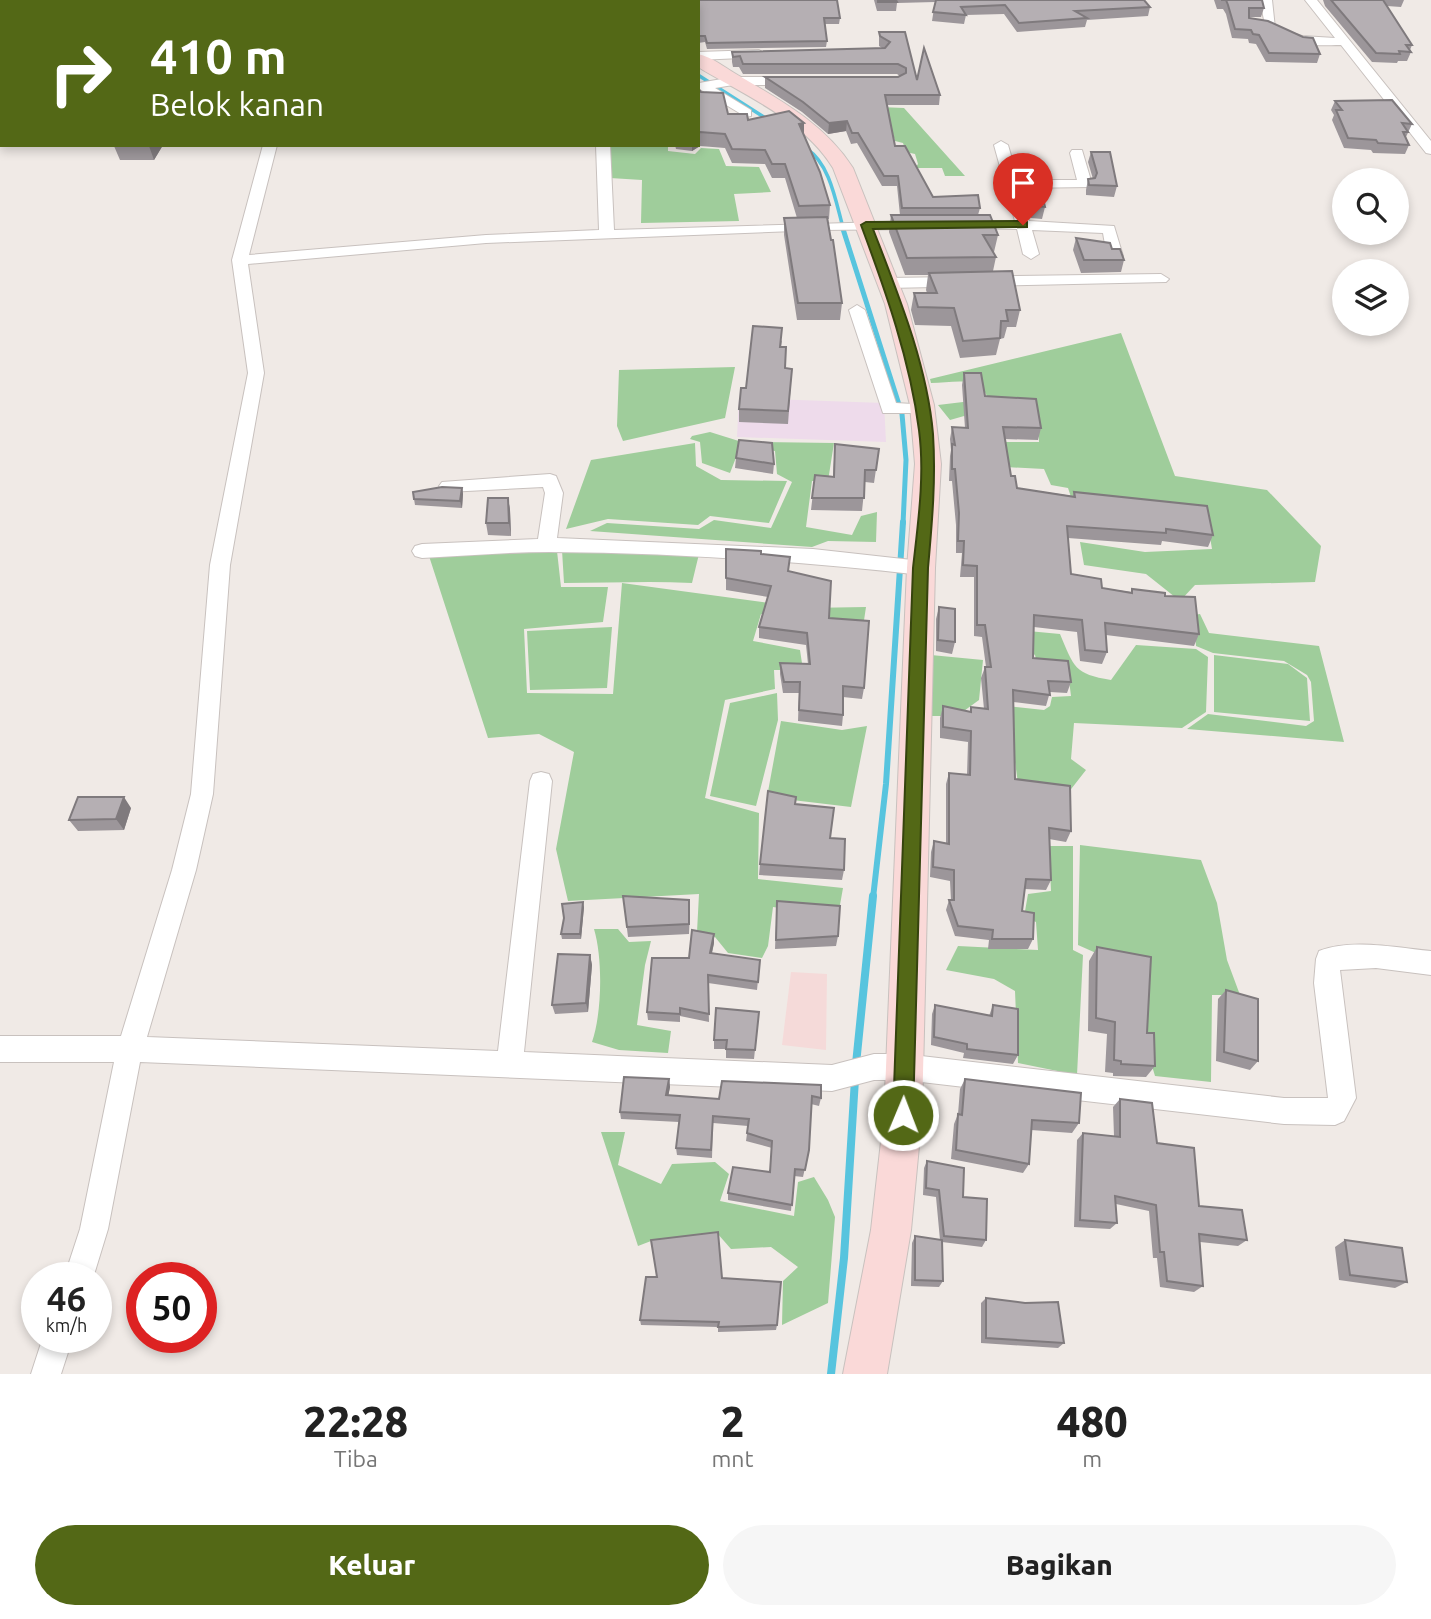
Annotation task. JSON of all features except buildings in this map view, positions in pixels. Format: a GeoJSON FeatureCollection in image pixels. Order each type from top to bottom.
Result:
{"type":"FeatureCollection","features":[{"type":"Feature","properties":{"kind":"main road"},"geometry":{"type":"LineString","coordinates":[[711,73],[754,114],[798,121],[835,156],[853,187],[862,226],[888,283],[916,376],[910,409],[928,488],[915,567],[903,1115],[891,1230],[865,1374]]}},
{"type":"Feature","properties":{"kind":"street"},"geometry":{"type":"LineString","coordinates":[[1266,0],[1272,25]]}},
{"type":"Feature","properties":{"kind":"street"},"geometry":{"type":"LineString","coordinates":[[1311,0],[1431,150]]}},
{"type":"Feature","properties":{"kind":"street"},"geometry":{"type":"LineString","coordinates":[[1252,22],[1272,25],[1301,40],[1346,42]]}},
{"type":"Feature","properties":{"kind":"street"},"geometry":{"type":"LineString","coordinates":[[711,73],[773,53]]}},
{"type":"Feature","properties":{"kind":"street"},"geometry":{"type":"LineString","coordinates":[[711,73],[801,81]]}},
{"type":"Feature","properties":{"kind":"street"},"geometry":{"type":"LineString","coordinates":[[1001,145],[1031,254]]}},
{"type":"Feature","properties":{"kind":"street"},"geometry":{"type":"LineString","coordinates":[[83,1262],[94,1228],[130,1049],[184,870],[202,794],[219,565],[256,373],[240,260],[269,147]]}},
{"type":"Feature","properties":{"kind":"street"},"geometry":{"type":"LineString","coordinates":[[603,147],[607,234]]}},
{"type":"Feature","properties":{"kind":"street"},"geometry":{"type":"LineString","coordinates":[[1011,184],[1082,186],[1085,184],[1077,153]]}},
{"type":"Feature","properties":{"kind":"street"},"geometry":{"type":"LineString","coordinates":[[240,260],[486,239],[821,226],[937,225],[1109,229],[1115,256]]}},
{"type":"Feature","properties":{"kind":"street"},"geometry":{"type":"LineString","coordinates":[[888,283],[1161,279]]}},
{"type":"Feature","properties":{"kind":"street"},"geometry":{"type":"LineString","coordinates":[[857,310],[889,409],[910,409]]}},
{"type":"Feature","properties":{"kind":"street"},"geometry":{"type":"LineString","coordinates":[[448,486],[550,480],[554,492],[547,545]]}},
{"type":"Feature","properties":{"kind":"street"},"geometry":{"type":"LineString","coordinates":[[422,551],[547,545],[723,551],[915,567]]}},
{"type":"Feature","properties":{"kind":"street"},"geometry":{"type":"LineString","coordinates":[[510,1064],[541,781]]}},
{"type":"Feature","properties":{"kind":"street"},"geometry":{"type":"LineString","coordinates":[[0,1049],[130,1049],[832,1077],[874,1067],[904,1068],[1284,1111],[1335,1112],[1343,1098],[1327,983],[1328,959],[1376,957],[1431,963]]}},
{"type":"Feature","properties":{"kind":"street"},"geometry":{"type":"LineString","coordinates":[[46,1374],[53,1353]]}},
{"type":"Feature","properties":{"kind":"shaded area"},"geometry":{"type":"Polygon","coordinates":[[[739,398],[884,403],[886,442],[737,437],[739,398]]]}},
{"type":"Feature","properties":{"kind":"shaded area"},"geometry":{"type":"Polygon","coordinates":[[[791,972],[827,974],[826,1050],[782,1045],[791,972]]]}},
{"type":"Feature","properties":{"kind":"green space"},"geometry":{"type":"Polygon","coordinates":[[[855,106],[904,108],[965,176],[945,176],[942,168],[915,168],[918,164],[915,154],[906,152],[903,143],[895,141],[892,130],[855,106]]]}},
{"type":"Feature","properties":{"kind":"green space"},"geometry":{"type":"Polygon","coordinates":[[[610,147],[668,147],[668,151],[695,154],[701,148],[719,149],[726,166],[759,167],[771,192],[734,194],[739,221],[641,223],[642,180],[610,178],[610,147]]]}},
{"type":"Feature","properties":{"kind":"green space"},"geometry":{"type":"Polygon","coordinates":[[[1121,333],[1175,476],[1267,490],[1321,546],[1315,582],[1195,585],[1180,601],[1146,574],[1084,565],[1080,542],[1145,552],[1212,549],[1206,513],[1072,500],[1068,488],[1051,485],[1044,469],[1006,467],[998,442],[1039,442],[1038,409],[1003,405],[950,420],[938,405],[988,399],[984,391],[973,383],[931,383],[930,379],[1121,333]]]}},
{"type":"Feature","properties":{"kind":"green space"},"geometry":{"type":"Polygon","coordinates":[[[735,367],[725,418],[623,441],[617,426],[619,370],[735,367]]]}},
{"type":"Feature","properties":{"kind":"green space"},"geometry":{"type":"Polygon","coordinates":[[[710,432],[742,442],[730,473],[702,463],[700,442],[690,439],[692,436],[710,432]]]}},
{"type":"Feature","properties":{"kind":"green space"},"geometry":{"type":"Polygon","coordinates":[[[756,442],[834,443],[828,481],[812,481],[806,527],[852,535],[861,516],[877,512],[876,542],[828,541],[812,547],[590,531],[607,523],[699,529],[714,520],[771,528],[792,482],[777,474],[775,451],[755,448],[756,442]]]}},
{"type":"Feature","properties":{"kind":"green space"},"geometry":{"type":"Polygon","coordinates":[[[695,443],[696,466],[721,480],[787,481],[769,523],[710,516],[698,525],[608,519],[566,529],[591,460],[695,443]]]}},
{"type":"Feature","properties":{"kind":"green space"},"geometry":{"type":"Polygon","coordinates":[[[562,550],[699,554],[692,583],[564,583],[562,550]]]}},
{"type":"Feature","properties":{"kind":"green space"},"geometry":{"type":"Polygon","coordinates":[[[557,551],[561,587],[608,587],[603,622],[524,629],[527,693],[613,694],[622,583],[807,608],[866,607],[863,627],[761,614],[753,641],[800,650],[803,670],[774,670],[775,689],[725,700],[705,798],[759,813],[758,879],[843,888],[838,916],[773,907],[768,946],[762,958],[728,953],[715,937],[697,932],[699,894],[568,901],[556,849],[574,752],[539,734],[488,738],[429,556],[557,551]]]}},
{"type":"Feature","properties":{"kind":"green space"},"geometry":{"type":"Polygon","coordinates":[[[1200,614],[1209,633],[1319,646],[1344,742],[1187,729],[1208,714],[1306,726],[1314,721],[1311,682],[1307,675],[1284,661],[1213,653],[1196,646],[1194,615],[1200,614]]]}},
{"type":"Feature","properties":{"kind":"green space"},"geometry":{"type":"Polygon","coordinates":[[[612,627],[607,688],[530,690],[527,631],[612,627]]]}},
{"type":"Feature","properties":{"kind":"green space"},"geometry":{"type":"Polygon","coordinates":[[[1028,631],[1060,634],[1073,661],[1082,672],[1111,680],[1136,645],[1196,649],[1208,657],[1206,712],[1182,728],[1074,723],[1071,759],[1086,770],[1068,793],[1018,783],[1007,706],[1044,710],[1050,706],[1052,697],[1071,696],[1068,672],[1037,663],[1035,655],[1024,648],[1028,631]]]}},
{"type":"Feature","properties":{"kind":"green space"},"geometry":{"type":"Polygon","coordinates":[[[931,655],[983,660],[979,700],[957,716],[929,716],[931,655]]]}},
{"type":"Feature","properties":{"kind":"green space"},"geometry":{"type":"Polygon","coordinates":[[[1214,655],[1288,664],[1307,678],[1310,721],[1214,712],[1214,655]]]}},
{"type":"Feature","properties":{"kind":"green space"},"geometry":{"type":"Polygon","coordinates":[[[777,693],[778,720],[756,806],[710,796],[730,703],[777,693]]]}},
{"type":"Feature","properties":{"kind":"green space"},"geometry":{"type":"Polygon","coordinates":[[[781,721],[842,730],[867,726],[851,807],[767,797],[781,721]]]}},
{"type":"Feature","properties":{"kind":"green space"},"geometry":{"type":"Polygon","coordinates":[[[1080,845],[1201,860],[1217,903],[1227,960],[1240,995],[1212,995],[1211,1082],[1155,1076],[1144,1039],[1105,957],[1078,945],[1080,845]]]}},
{"type":"Feature","properties":{"kind":"green space"},"geometry":{"type":"Polygon","coordinates":[[[1049,846],[1073,846],[1073,950],[1083,955],[1077,1075],[1018,1063],[1015,991],[994,979],[946,970],[958,946],[1038,950],[1036,922],[1024,917],[1028,894],[1051,891],[1049,846]]]}},
{"type":"Feature","properties":{"kind":"green space"},"geometry":{"type":"Polygon","coordinates":[[[594,929],[618,929],[629,942],[651,941],[637,1025],[671,1031],[668,1053],[619,1050],[592,1042],[598,1016],[600,986],[599,955],[594,929]]]}},
{"type":"Feature","properties":{"kind":"green space"},"geometry":{"type":"Polygon","coordinates":[[[601,1132],[625,1132],[618,1165],[661,1184],[672,1164],[715,1162],[729,1174],[720,1201],[794,1216],[798,1182],[814,1177],[835,1217],[828,1303],[782,1325],[783,1281],[798,1267],[771,1247],[731,1249],[717,1233],[651,1241],[638,1246],[601,1132]]]}},
{"type":"Feature","properties":{"kind":"waterway"},"geometry":{"type":"LineString","coordinates":[[700,76],[767,119]]}},
{"type":"Feature","properties":{"kind":"waterway"},"geometry":{"type":"LineString","coordinates":[[807,149],[822,165],[827,175],[844,231]]}},
{"type":"Feature","properties":{"kind":"waterway"},"geometry":{"type":"LineString","coordinates":[[843,229],[902,414],[906,460],[903,524]]}},
{"type":"Feature","properties":{"kind":"waterway"},"geometry":{"type":"LineString","coordinates":[[873,898],[886,784],[903,522]]}},
{"type":"Feature","properties":{"kind":"waterway"},"geometry":{"type":"LineString","coordinates":[[856,1064],[873,896]]}},
{"type":"Feature","properties":{"kind":"waterway"},"geometry":{"type":"LineString","coordinates":[[831,1374],[844,1258],[855,1079]]}},
{"type":"Feature","properties":{"kind":"route"},"geometry":{"type":"LineString","coordinates":[[903,1115],[914,740],[921,568],[928,488],[926,432],[916,376],[888,283],[866,225],[1023,225]]}}]}
